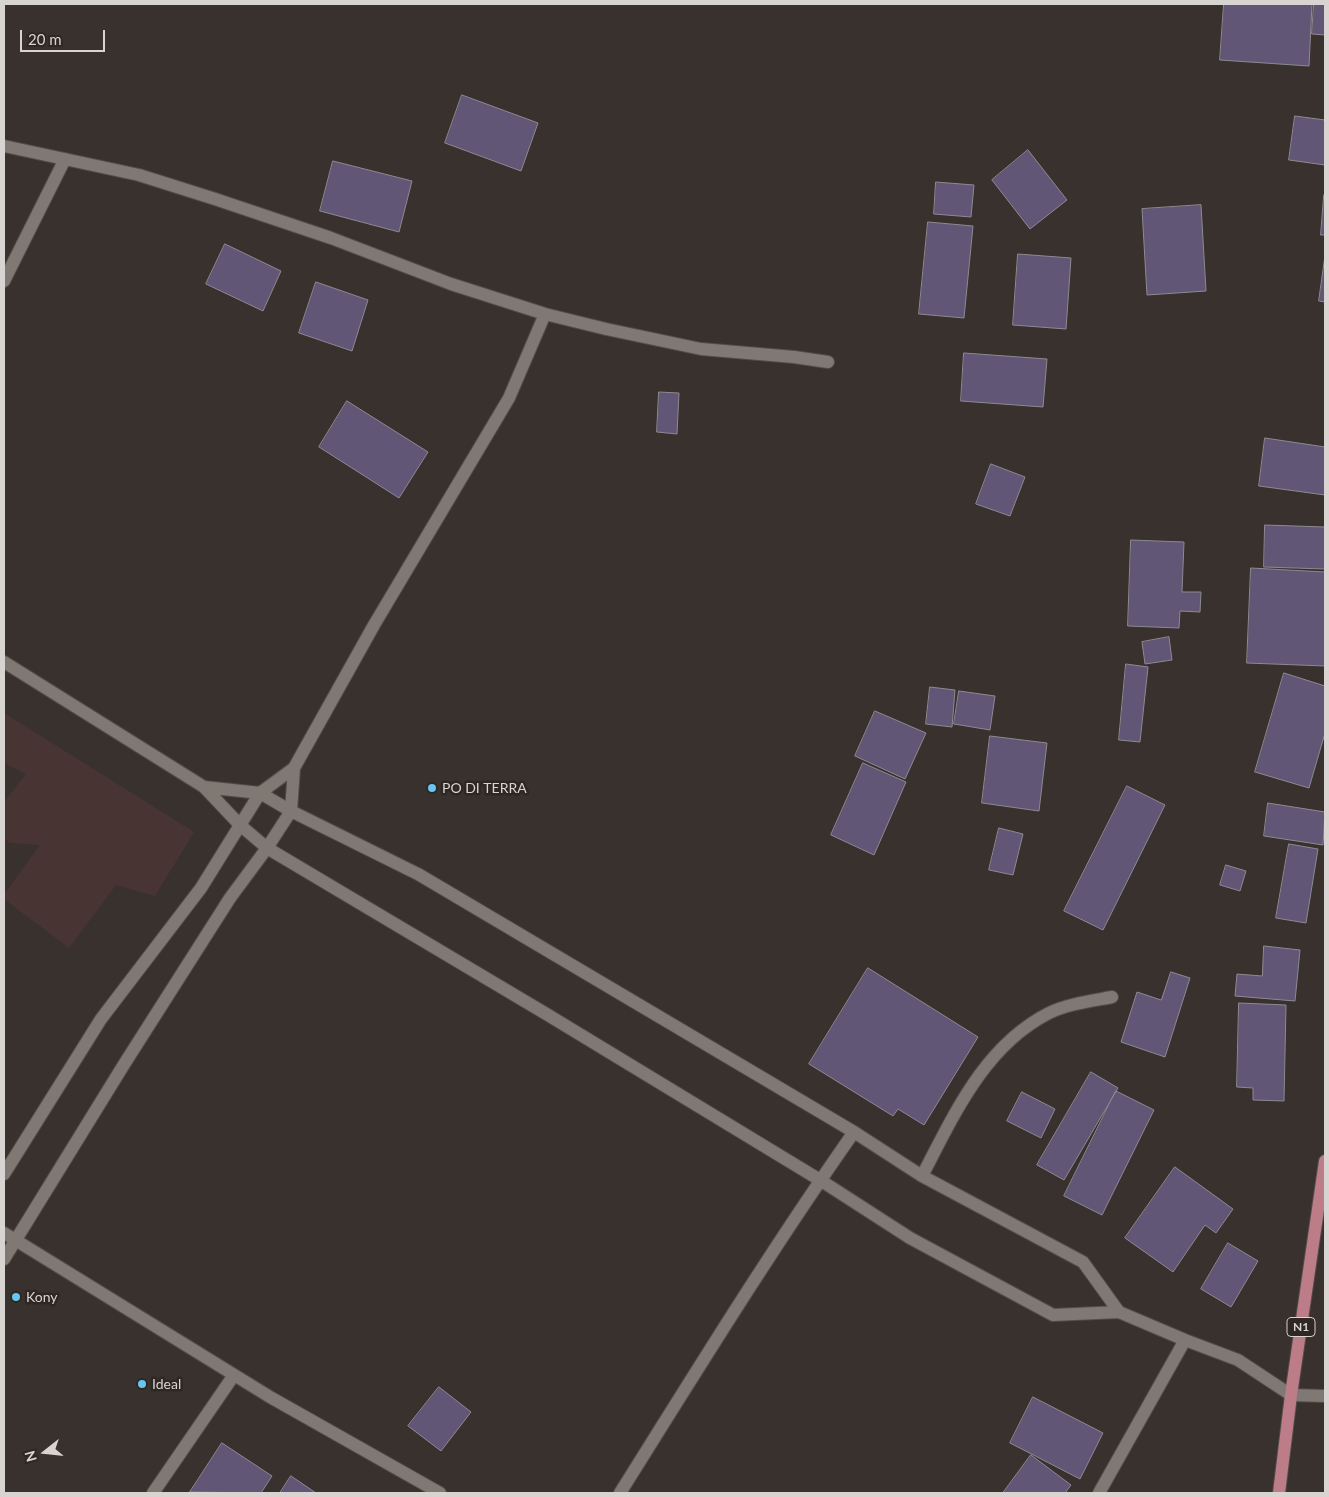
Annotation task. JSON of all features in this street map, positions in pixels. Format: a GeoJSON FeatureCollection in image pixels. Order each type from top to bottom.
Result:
{"type":"FeatureCollection","features":[{"type":"Feature","properties":{"kind":"main road","name":"N1"},"geometry":{"type":"LineString","coordinates":[[1279,1493],[1290,1395],[1325,1161]]}},
{"type":"Feature","properties":{"kind":"street"},"geometry":{"type":"LineString","coordinates":[[4,146],[139,175],[331,238],[451,284],[545,314],[701,349],[794,357],[828,362]]}},
{"type":"Feature","properties":{"kind":"street"},"geometry":{"type":"LineString","coordinates":[[4,281],[65,159]]}},
{"type":"Feature","properties":{"kind":"street"},"geometry":{"type":"LineString","coordinates":[[4,1174],[102,1019],[201,888],[260,793],[294,768],[374,625],[510,398],[545,314]]}},
{"type":"Feature","properties":{"kind":"street"},"geometry":{"type":"LineString","coordinates":[[4,662],[204,786],[240,825],[267,848],[548,1015],[820,1180],[910,1238],[1053,1315],[1119,1312],[1238,1360],[1290,1395],[1325,1396]]}},
{"type":"Feature","properties":{"kind":"street"},"geometry":{"type":"LineString","coordinates":[[4,1259],[123,1066],[225,906],[291,811],[294,768]]}},
{"type":"Feature","properties":{"kind":"street"},"geometry":{"type":"LineString","coordinates":[[204,786],[260,793],[291,811],[418,874],[854,1132],[922,1176],[1083,1262],[1119,1312]]}},
{"type":"Feature","properties":{"kind":"street"},"geometry":{"type":"LineString","coordinates":[[922,1176],[962,1101],[988,1062],[1018,1033],[1050,1012],[1112,997]]}},
{"type":"Feature","properties":{"kind":"street"},"geometry":{"type":"LineString","coordinates":[[620,1493],[820,1180],[854,1132]]}},
{"type":"Feature","properties":{"kind":"street"},"geometry":{"type":"LineString","coordinates":[[4,1233],[234,1375],[440,1493]]}},
{"type":"Feature","properties":{"kind":"street"},"geometry":{"type":"LineString","coordinates":[[1099,1493],[1185,1340]]}},
{"type":"Feature","properties":{"kind":"street"},"geometry":{"type":"LineString","coordinates":[[153,1493],[234,1375]]}},
{"type":"Feature","properties":{"kind":"shaded area"},"geometry":{"type":"Polygon","coordinates":[[[4,713],[194,832],[155,896],[116,885],[69,948],[4,899],[4,894],[40,845],[10,843],[4,838],[4,802],[26,774],[4,763],[4,713]]]}},
{"type":"Feature","properties":{"kind":"building"},"geometry":{"type":"Polygon","coordinates":[[[1224,4],[1312,4],[1309,66],[1220,60],[1224,4]]]}},
{"type":"Feature","properties":{"kind":"building"},"geometry":{"type":"Polygon","coordinates":[[[1314,4],[1325,4],[1325,35],[1312,34],[1314,4]]]}},
{"type":"Feature","properties":{"kind":"building"},"geometry":{"type":"Polygon","coordinates":[[[462,95],[538,123],[521,171],[445,143],[462,95]]]}},
{"type":"Feature","properties":{"kind":"building"},"geometry":{"type":"Polygon","coordinates":[[[1295,116],[1325,120],[1325,165],[1289,160],[1295,116]]]}},
{"type":"Feature","properties":{"kind":"building"},"geometry":{"type":"Polygon","coordinates":[[[1028,150],[1067,200],[1030,229],[992,180],[1028,150]]]}},
{"type":"Feature","properties":{"kind":"building"},"geometry":{"type":"Polygon","coordinates":[[[333,161],[412,181],[399,232],[320,211],[333,161]]]}},
{"type":"Feature","properties":{"kind":"building"},"geometry":{"type":"Polygon","coordinates":[[[936,182],[974,185],[971,217],[934,214],[936,182]]]}},
{"type":"Feature","properties":{"kind":"building"},"geometry":{"type":"Polygon","coordinates":[[[1324,195],[1325,235],[1321,235],[1324,195]]]}},
{"type":"Feature","properties":{"kind":"building"},"geometry":{"type":"Polygon","coordinates":[[[1201,205],[1206,291],[1147,295],[1142,209],[1201,205]]]}},
{"type":"Feature","properties":{"kind":"building"},"geometry":{"type":"Polygon","coordinates":[[[928,222],[973,226],[964,318],[919,314],[928,222]]]}},
{"type":"Feature","properties":{"kind":"building"},"geometry":{"type":"Polygon","coordinates":[[[225,244],[281,271],[263,311],[206,284],[225,244]]]}},
{"type":"Feature","properties":{"kind":"building"},"geometry":{"type":"Polygon","coordinates":[[[1018,254],[1071,258],[1066,329],[1013,325],[1018,254]]]}},
{"type":"Feature","properties":{"kind":"building"},"geometry":{"type":"Polygon","coordinates":[[[1325,256],[1325,302],[1319,301],[1325,256]]]}},
{"type":"Feature","properties":{"kind":"building"},"geometry":{"type":"Polygon","coordinates":[[[316,282],[368,300],[352,351],[299,333],[316,282]]]}},
{"type":"Feature","properties":{"kind":"building"},"geometry":{"type":"Polygon","coordinates":[[[964,353],[1047,359],[1043,407],[961,401],[964,353]]]}},
{"type":"Feature","properties":{"kind":"building"},"geometry":{"type":"Polygon","coordinates":[[[659,392],[679,393],[677,434],[657,432],[659,392]]]}},
{"type":"Feature","properties":{"kind":"building"},"geometry":{"type":"Polygon","coordinates":[[[347,401],[428,452],[399,498],[319,447],[347,401]]]}},
{"type":"Feature","properties":{"kind":"building"},"geometry":{"type":"Polygon","coordinates":[[[1265,438],[1325,447],[1325,495],[1259,486],[1265,438]]]}},
{"type":"Feature","properties":{"kind":"building"},"geometry":{"type":"Polygon","coordinates":[[[991,464],[1025,477],[1010,516],[976,504],[991,464]]]}},
{"type":"Feature","properties":{"kind":"building"},"geometry":{"type":"Polygon","coordinates":[[[1265,525],[1325,527],[1325,569],[1264,567],[1265,525]]]}},
{"type":"Feature","properties":{"kind":"building"},"geometry":{"type":"Polygon","coordinates":[[[1131,540],[1184,542],[1182,592],[1201,592],[1200,612],[1180,611],[1179,628],[1128,626],[1131,540]]]}},
{"type":"Feature","properties":{"kind":"building"},"geometry":{"type":"Polygon","coordinates":[[[1251,568],[1325,572],[1325,666],[1247,663],[1251,568]]]}},
{"type":"Feature","properties":{"kind":"building"},"geometry":{"type":"Polygon","coordinates":[[[1169,637],[1172,660],[1145,664],[1142,642],[1169,637]]]}},
{"type":"Feature","properties":{"kind":"building"},"geometry":{"type":"Polygon","coordinates":[[[1126,664],[1148,667],[1140,742],[1119,740],[1126,664]]]}},
{"type":"Feature","properties":{"kind":"building"},"geometry":{"type":"Polygon","coordinates":[[[1284,673],[1325,686],[1325,733],[1309,788],[1255,772],[1284,673]]]}},
{"type":"Feature","properties":{"kind":"building"},"geometry":{"type":"Polygon","coordinates":[[[930,687],[955,690],[952,727],[926,724],[930,687]]]}},
{"type":"Feature","properties":{"kind":"building"},"geometry":{"type":"Polygon","coordinates":[[[959,691],[995,696],[990,730],[954,724],[959,691]]]}},
{"type":"Feature","properties":{"kind":"building"},"geometry":{"type":"Polygon","coordinates":[[[875,711],[926,733],[905,779],[855,756],[875,711]]]}},
{"type":"Feature","properties":{"kind":"building"},"geometry":{"type":"Polygon","coordinates":[[[990,736],[1047,743],[1039,811],[982,803],[990,736]]]}},
{"type":"Feature","properties":{"kind":"building"},"geometry":{"type":"Polygon","coordinates":[[[863,763],[906,782],[874,855],[831,835],[863,763]]]}},
{"type":"Feature","properties":{"kind":"building"},"geometry":{"type":"Polygon","coordinates":[[[1127,786],[1165,805],[1103,930],[1064,911],[1127,786]]]}},
{"type":"Feature","properties":{"kind":"building"},"geometry":{"type":"Polygon","coordinates":[[[1268,803],[1325,812],[1323,845],[1264,836],[1268,803]]]}},
{"type":"Feature","properties":{"kind":"building"},"geometry":{"type":"Polygon","coordinates":[[[999,828],[1023,834],[1013,875],[989,870],[999,828]]]}},
{"type":"Feature","properties":{"kind":"building"},"geometry":{"type":"Polygon","coordinates":[[[1289,844],[1318,849],[1306,923],[1276,918],[1289,844]]]}},
{"type":"Feature","properties":{"kind":"building"},"geometry":{"type":"Polygon","coordinates":[[[1226,865],[1246,871],[1240,891],[1220,885],[1226,865]]]}},
{"type":"Feature","properties":{"kind":"building"},"geometry":{"type":"Polygon","coordinates":[[[1264,946],[1300,950],[1295,1001],[1235,996],[1237,974],[1262,976],[1264,946]]]}},
{"type":"Feature","properties":{"kind":"building"},"geometry":{"type":"Polygon","coordinates":[[[868,968],[978,1037],[924,1125],[898,1109],[893,1116],[809,1064],[868,968]]]}},
{"type":"Feature","properties":{"kind":"building"},"geometry":{"type":"Polygon","coordinates":[[[1171,972],[1190,978],[1165,1057],[1121,1042],[1137,992],[1161,1000],[1171,972]]]}},
{"type":"Feature","properties":{"kind":"building"},"geometry":{"type":"Polygon","coordinates":[[[1239,1003],[1286,1005],[1284,1101],[1253,1100],[1253,1088],[1237,1087],[1239,1003]]]}},
{"type":"Feature","properties":{"kind":"building"},"geometry":{"type":"Polygon","coordinates":[[[1091,1072],[1118,1088],[1064,1180],[1037,1165],[1091,1072]]]}},
{"type":"Feature","properties":{"kind":"building"},"geometry":{"type":"Polygon","coordinates":[[[1116,1091],[1154,1110],[1102,1215],[1064,1196],[1116,1091]]]}},
{"type":"Feature","properties":{"kind":"building"},"geometry":{"type":"Polygon","coordinates":[[[1022,1092],[1055,1109],[1041,1138],[1007,1121],[1022,1092]]]}},
{"type":"Feature","properties":{"kind":"building"},"geometry":{"type":"Polygon","coordinates":[[[1175,1167],[1233,1209],[1216,1233],[1205,1225],[1173,1272],[1125,1238],[1175,1167]]]}},
{"type":"Feature","properties":{"kind":"building"},"geometry":{"type":"Polygon","coordinates":[[[1228,1243],[1258,1261],[1231,1307],[1201,1289],[1228,1243]]]}},
{"type":"Feature","properties":{"kind":"building"},"geometry":{"type":"Polygon","coordinates":[[[439,1387],[471,1412],[441,1451],[408,1426],[439,1387]]]}},
{"type":"Feature","properties":{"kind":"building"},"geometry":{"type":"Polygon","coordinates":[[[1033,1397],[1103,1433],[1080,1479],[1010,1443],[1033,1397]]]}},
{"type":"Feature","properties":{"kind":"building"},"geometry":{"type":"Polygon","coordinates":[[[222,1443],[272,1476],[261,1493],[190,1492],[222,1443]]]}},
{"type":"Feature","properties":{"kind":"building"},"geometry":{"type":"Polygon","coordinates":[[[1031,1455],[1071,1485],[1065,1493],[1003,1493],[1031,1455]]]}},
{"type":"Feature","properties":{"kind":"building"},"geometry":{"type":"Polygon","coordinates":[[[291,1476],[316,1493],[280,1493],[291,1476]]]}},
{"type":"Feature","properties":{"kind":"place","name":"PO DI TERRA"},"geometry":{"type":"Point","coordinates":[432,788]}},
{"type":"Feature","properties":{"kind":"place","name":"Kony"},"geometry":{"type":"Point","coordinates":[16,1297]}},
{"type":"Feature","properties":{"kind":"place","name":"Ideal"},"geometry":{"type":"Point","coordinates":[142,1384]}}]}
